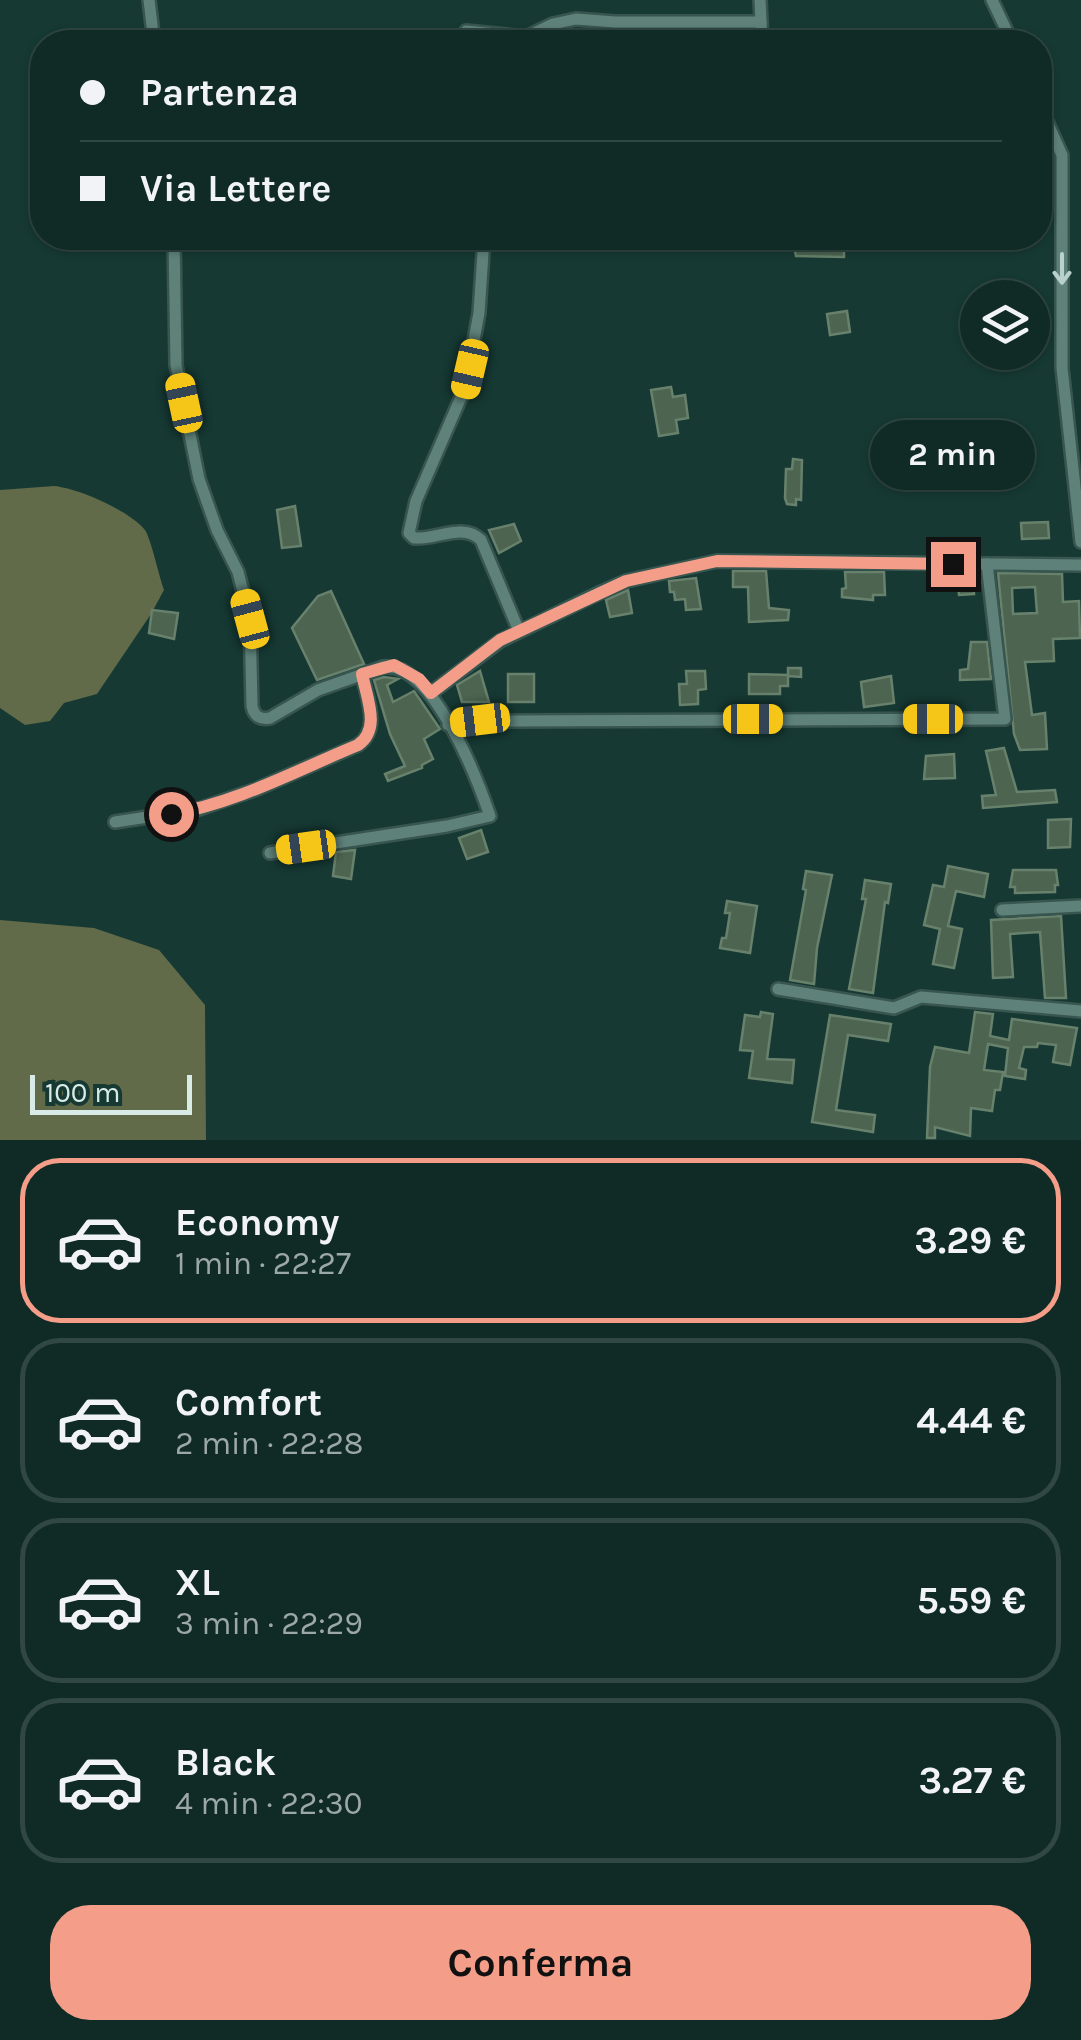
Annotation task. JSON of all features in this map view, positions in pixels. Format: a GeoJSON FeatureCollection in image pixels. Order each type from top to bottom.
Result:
{"type":"FeatureCollection","features":[{"type":"Feature","properties":{"kind":"street"},"geometry":{"type":"LineString","coordinates":[[150,0],[153,30]]}},
{"type":"Feature","properties":{"kind":"street"},"geometry":{"type":"LineString","coordinates":[[760,0],[761,30]]}},
{"type":"Feature","properties":{"kind":"street"},"geometry":{"type":"LineString","coordinates":[[992,0],[1006,30]]}},
{"type":"Feature","properties":{"kind":"street"},"geometry":{"type":"LineString","coordinates":[[541,30],[576,19],[761,22]]}},
{"type":"Feature","properties":{"kind":"street"},"geometry":{"type":"LineString","coordinates":[[1052,133],[1062,155],[1062,368],[1081,542]]}},
{"type":"Feature","properties":{"kind":"street"},"geometry":{"type":"LineString","coordinates":[[174,250],[176,365],[200,479],[216,530],[238,572],[250,619],[252,710],[258,717],[270,718],[318,690],[394,665],[419,679],[431,693],[480,787],[490,816],[270,852]]}},
{"type":"Feature","properties":{"kind":"street"},"geometry":{"type":"LineString","coordinates":[[483,250],[479,313],[466,388],[416,502],[409,533],[421,539],[464,531],[474,533],[481,540],[518,631]]}},
{"type":"Feature","properties":{"kind":"street"},"geometry":{"type":"LineString","coordinates":[[431,693],[518,631],[626,581],[717,561],[1081,565]]}},
{"type":"Feature","properties":{"kind":"street"},"geometry":{"type":"LineString","coordinates":[[448,724],[480,720],[1005,719],[987,564]]}},
{"type":"Feature","properties":{"kind":"street"},"geometry":{"type":"LineString","coordinates":[[115,822],[199,809],[257,789],[358,745],[369,737],[372,728],[362,674]]}},
{"type":"Feature","properties":{"kind":"street"},"geometry":{"type":"LineString","coordinates":[[1002,910],[1081,906]]}},
{"type":"Feature","properties":{"kind":"street"},"geometry":{"type":"LineString","coordinates":[[778,989],[894,1008],[921,997],[1081,1011]]}},
{"type":"Feature","properties":{"kind":"green space"},"geometry":{"type":"Polygon","coordinates":[[[54,486],[103,502],[138,523],[147,535],[164,590],[97,694],[64,703],[50,721],[25,725],[0,708],[0,490],[54,486]]]}},
{"type":"Feature","properties":{"kind":"green space"},"geometry":{"type":"Polygon","coordinates":[[[0,920],[94,928],[159,950],[205,1005],[206,1140],[0,1140],[0,920]]]}},
{"type":"Feature","properties":{"kind":"building"},"geometry":{"type":"Polygon","coordinates":[[[795,250],[844,250],[844,257],[796,256],[795,250]]]}},
{"type":"Feature","properties":{"kind":"building"},"geometry":{"type":"Polygon","coordinates":[[[847,311],[850,332],[830,335],[827,314],[847,311]]]}},
{"type":"Feature","properties":{"kind":"building"},"geometry":{"type":"Polygon","coordinates":[[[671,387],[673,397],[685,395],[688,418],[676,420],[678,433],[659,436],[651,390],[671,387]]]}},
{"type":"Feature","properties":{"kind":"building"},"geometry":{"type":"Polygon","coordinates":[[[793,459],[802,460],[801,500],[796,499],[796,505],[787,504],[785,498],[786,469],[792,469],[793,459]]]}},
{"type":"Feature","properties":{"kind":"building"},"geometry":{"type":"Polygon","coordinates":[[[295,506],[301,546],[282,548],[277,510],[295,506]]]}},
{"type":"Feature","properties":{"kind":"building"},"geometry":{"type":"Polygon","coordinates":[[[1048,522],[1049,538],[1022,539],[1021,523],[1048,522]]]}},
{"type":"Feature","properties":{"kind":"building"},"geometry":{"type":"Polygon","coordinates":[[[514,524],[521,541],[499,553],[489,530],[514,524]]]}},
{"type":"Feature","properties":{"kind":"building"},"geometry":{"type":"Polygon","coordinates":[[[733,571],[766,571],[769,608],[789,610],[788,620],[749,622],[748,587],[733,587],[733,571]]]}},
{"type":"Feature","properties":{"kind":"building"},"geometry":{"type":"Polygon","coordinates":[[[845,572],[884,572],[885,595],[873,595],[873,600],[842,597],[845,572]]]}},
{"type":"Feature","properties":{"kind":"building"},"geometry":{"type":"Polygon","coordinates":[[[957,573],[979,573],[980,583],[973,584],[974,594],[959,595],[957,573]]]}},
{"type":"Feature","properties":{"kind":"building"},"geometry":{"type":"Polygon","coordinates":[[[998,573],[1062,574],[1063,602],[1079,601],[1080,638],[1053,639],[1054,661],[1025,662],[1032,715],[1045,713],[1047,749],[1020,750],[1014,734],[998,573]],[[1035,587],[1012,588],[1013,614],[1037,613],[1035,587]]]}},
{"type":"Feature","properties":{"kind":"building"},"geometry":{"type":"Polygon","coordinates":[[[696,578],[701,609],[686,610],[685,599],[675,600],[674,592],[670,592],[669,581],[696,578]]]}},
{"type":"Feature","properties":{"kind":"building"},"geometry":{"type":"Polygon","coordinates":[[[628,590],[632,613],[610,617],[606,600],[628,590]]]}},
{"type":"Feature","properties":{"kind":"building"},"geometry":{"type":"Polygon","coordinates":[[[331,591],[364,664],[317,680],[292,628],[318,596],[331,591]]]}},
{"type":"Feature","properties":{"kind":"building"},"geometry":{"type":"Polygon","coordinates":[[[152,610],[178,613],[174,639],[149,633],[152,610]]]}},
{"type":"Feature","properties":{"kind":"building"},"geometry":{"type":"Polygon","coordinates":[[[971,642],[987,642],[991,679],[960,680],[960,670],[968,669],[971,642]]]}},
{"type":"Feature","properties":{"kind":"building"},"geometry":{"type":"Polygon","coordinates":[[[788,668],[801,668],[801,677],[788,676],[788,686],[780,686],[780,694],[749,694],[749,674],[788,675],[788,668]]]}},
{"type":"Feature","properties":{"kind":"building"},"geometry":{"type":"Polygon","coordinates":[[[480,671],[489,702],[462,702],[457,685],[480,671]]]}},
{"type":"Feature","properties":{"kind":"building"},"geometry":{"type":"Polygon","coordinates":[[[686,671],[705,671],[706,689],[698,690],[698,704],[680,705],[679,684],[687,684],[686,671]]]}},
{"type":"Feature","properties":{"kind":"building"},"geometry":{"type":"Polygon","coordinates":[[[508,674],[534,674],[534,702],[508,702],[508,674]]]}},
{"type":"Feature","properties":{"kind":"building"},"geometry":{"type":"Polygon","coordinates":[[[891,676],[894,703],[864,707],[861,682],[891,676]]]}},
{"type":"Feature","properties":{"kind":"building"},"geometry":{"type":"Polygon","coordinates":[[[398,679],[387,685],[393,702],[414,691],[440,729],[424,739],[433,759],[422,768],[388,781],[385,774],[405,766],[390,734],[374,680],[398,679]]]}},
{"type":"Feature","properties":{"kind":"building"},"geometry":{"type":"Polygon","coordinates":[[[1004,748],[1017,792],[1055,790],[1057,802],[983,808],[982,796],[996,795],[986,751],[1004,748]]]}},
{"type":"Feature","properties":{"kind":"building"},"geometry":{"type":"Polygon","coordinates":[[[954,754],[955,778],[924,779],[926,756],[954,754]]]}},
{"type":"Feature","properties":{"kind":"building"},"geometry":{"type":"Polygon","coordinates":[[[1071,819],[1070,847],[1048,848],[1048,820],[1071,819]]]}},
{"type":"Feature","properties":{"kind":"building"},"geometry":{"type":"Polygon","coordinates":[[[481,830],[488,852],[467,859],[459,838],[481,830]]]}},
{"type":"Feature","properties":{"kind":"building"},"geometry":{"type":"Polygon","coordinates":[[[355,850],[351,879],[333,876],[336,852],[355,850]]]}},
{"type":"Feature","properties":{"kind":"building"},"geometry":{"type":"Polygon","coordinates":[[[948,866],[988,874],[984,897],[956,891],[948,926],[962,929],[954,968],[933,964],[940,929],[924,925],[933,885],[944,887],[948,866]]]}},
{"type":"Feature","properties":{"kind":"building"},"geometry":{"type":"Polygon","coordinates":[[[1013,870],[1056,870],[1058,885],[1055,892],[1015,893],[1015,887],[1010,887],[1013,870]]]}},
{"type":"Feature","properties":{"kind":"building"},"geometry":{"type":"Polygon","coordinates":[[[806,871],[832,875],[814,984],[790,980],[806,871]]]}},
{"type":"Feature","properties":{"kind":"building"},"geometry":{"type":"Polygon","coordinates":[[[865,880],[891,884],[873,993],[849,989],[866,899],[862,899],[865,880]]]}},
{"type":"Feature","properties":{"kind":"building"},"geometry":{"type":"Polygon","coordinates":[[[727,901],[757,906],[750,953],[720,948],[722,938],[726,938],[730,913],[725,913],[727,901]]]}},
{"type":"Feature","properties":{"kind":"building"},"geometry":{"type":"Polygon","coordinates":[[[1061,916],[1066,998],[1045,998],[1040,932],[1010,934],[1013,977],[993,978],[991,920],[1061,916]]]}},
{"type":"Feature","properties":{"kind":"building"},"geometry":{"type":"Polygon","coordinates":[[[761,1012],[773,1014],[767,1059],[794,1060],[792,1083],[749,1078],[753,1051],[740,1050],[745,1015],[760,1017],[761,1012]]]}},
{"type":"Feature","properties":{"kind":"building"},"geometry":{"type":"Polygon","coordinates":[[[975,1012],[993,1014],[990,1036],[1009,1040],[1012,1019],[1077,1028],[1070,1065],[1053,1062],[1056,1045],[1038,1043],[1037,1047],[1024,1047],[1019,1068],[1026,1070],[1025,1079],[1005,1076],[1008,1048],[988,1044],[984,1070],[1003,1072],[992,1111],[971,1108],[970,1136],[935,1127],[935,1138],[927,1138],[930,1067],[935,1047],[969,1053],[975,1012]]]}},
{"type":"Feature","properties":{"kind":"building"},"geometry":{"type":"Polygon","coordinates":[[[830,1015],[891,1024],[888,1041],[848,1035],[836,1110],[875,1115],[873,1132],[812,1122],[830,1015]]]}},
{"type":"Feature","properties":{"kind":"route"},"geometry":{"type":"LineString","coordinates":[[171,814],[199,809],[257,789],[369,737],[372,728],[362,674],[394,665],[419,679],[431,693],[500,640],[626,581],[717,561],[953,564]]}}]}
